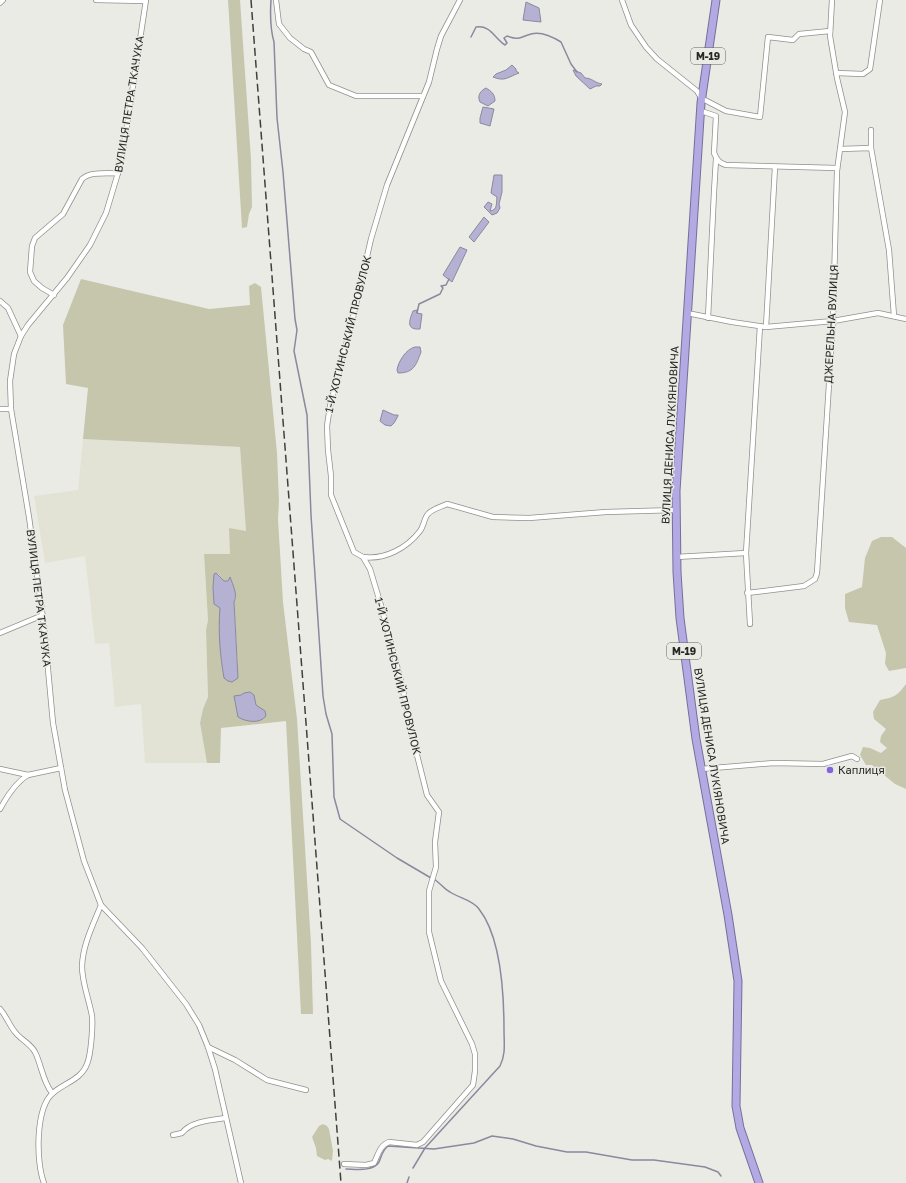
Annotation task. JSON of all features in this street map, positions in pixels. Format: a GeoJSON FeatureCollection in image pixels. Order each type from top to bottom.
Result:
{"type":"FeatureCollection","features":[{"type":"Feature","properties":{"kind":"highway","name":"М-19"},"geometry":{"type":"LineString","coordinates":[[701,112],[701,98],[716,0]]}},
{"type":"Feature","properties":{"kind":"highway","name":"ВУЛИЦЯ ДЕНИСА ЛУКІЯНОВИЧА"},"geometry":{"type":"LineString","coordinates":[[701,112],[676,491],[676,557],[680,618],[700,769],[728,914],[738,981],[736,1106],[740,1128],[760,1183]]}},
{"type":"Feature","properties":{"kind":"street"},"geometry":{"type":"LineString","coordinates":[[96,0],[145,1]]}},
{"type":"Feature","properties":{"kind":"street"},"geometry":{"type":"LineString","coordinates":[[276,0],[279,24],[290,38],[304,49],[311,52],[329,85],[356,96],[423,96]]}},
{"type":"Feature","properties":{"kind":"street","name":"1-Й ХОТИНСЬКИЙ ПРОВУЛОК"},"geometry":{"type":"LineString","coordinates":[[344,1164],[366,1165],[374,1163],[380,1149],[389,1142],[417,1145],[423,1142],[473,1085],[475,1071],[475,1054],[472,1044],[441,981],[428,932],[429,892],[436,867],[435,842],[439,812],[427,795],[412,735],[402,685],[370,569],[363,557],[354,552],[331,495],[327,426],[335,383],[353,319],[371,239],[387,185],[429,82],[441,36],[460,0]]}},
{"type":"Feature","properties":{"kind":"street"},"geometry":{"type":"LineString","coordinates":[[622,0],[631,25],[646,47],[657,59],[697,91],[701,98],[726,111],[760,117],[768,37],[793,40],[799,34],[830,30]]}},
{"type":"Feature","properties":{"kind":"street","name":"ДЖЕРЕЛЬНА ВУЛИЦЯ"},"geometry":{"type":"LineString","coordinates":[[747,593],[804,586],[815,579],[817,573],[833,321],[838,168],[845,112],[836,73],[830,36],[832,0]]}},
{"type":"Feature","properties":{"kind":"street"},"geometry":{"type":"LineString","coordinates":[[836,73],[863,74],[870,69],[880,0]]}},
{"type":"Feature","properties":{"kind":"street","name":"ВУЛИЦЯ ПЕТРА ТКАЧУКА"},"geometry":{"type":"LineString","coordinates":[[145,1],[124,145],[118,173],[106,213],[90,245],[67,278],[21,336],[14,354],[10,381],[11,409],[29,517],[43,615],[53,723],[65,790],[84,860],[101,905],[142,948],[186,1004],[199,1025],[208,1047],[241,1183]]}},
{"type":"Feature","properties":{"kind":"street"},"geometry":{"type":"LineString","coordinates":[[701,112],[716,116],[714,153],[716,159],[708,318]]}},
{"type":"Feature","properties":{"kind":"street"},"geometry":{"type":"LineString","coordinates":[[871,130],[872,148],[890,250],[894,316]]}},
{"type":"Feature","properties":{"kind":"street"},"geometry":{"type":"LineString","coordinates":[[840,149],[872,148]]}},
{"type":"Feature","properties":{"kind":"street"},"geometry":{"type":"LineString","coordinates":[[716,159],[726,166],[838,168]]}},
{"type":"Feature","properties":{"kind":"street"},"geometry":{"type":"LineString","coordinates":[[766,326],[775,167]]}},
{"type":"Feature","properties":{"kind":"street"},"geometry":{"type":"LineString","coordinates":[[54,295],[34,281],[30,272],[32,246],[35,238],[63,214],[82,179],[86,175],[118,173]]}},
{"type":"Feature","properties":{"kind":"street"},"geometry":{"type":"LineString","coordinates":[[0,301],[8,308],[21,336]]}},
{"type":"Feature","properties":{"kind":"street"},"geometry":{"type":"LineString","coordinates":[[687,313],[708,318],[760,326],[833,321],[878,313],[906,320]]}},
{"type":"Feature","properties":{"kind":"street"},"geometry":{"type":"LineString","coordinates":[[750,624],[747,593],[746,553],[760,326]]}},
{"type":"Feature","properties":{"kind":"street"},"geometry":{"type":"LineString","coordinates":[[0,409],[11,409]]}},
{"type":"Feature","properties":{"kind":"street"},"geometry":{"type":"LineString","coordinates":[[363,557],[372,558],[382,556],[401,548],[420,530],[428,513],[447,504],[493,517],[529,518],[606,512],[676,510]]}},
{"type":"Feature","properties":{"kind":"street"},"geometry":{"type":"LineString","coordinates":[[676,557],[746,553]]}},
{"type":"Feature","properties":{"kind":"street"},"geometry":{"type":"LineString","coordinates":[[0,633],[43,615]]}},
{"type":"Feature","properties":{"kind":"street"},"geometry":{"type":"LineString","coordinates":[[700,769],[774,763],[824,764],[852,756],[857,759]]}},
{"type":"Feature","properties":{"kind":"street"},"geometry":{"type":"LineString","coordinates":[[0,809],[23,778],[28,775],[61,768]]}},
{"type":"Feature","properties":{"kind":"street"},"geometry":{"type":"LineString","coordinates":[[0,769],[28,775]]}},
{"type":"Feature","properties":{"kind":"street"},"geometry":{"type":"LineString","coordinates":[[44,1183],[38,1157],[39,1133],[45,1103],[52,1093],[81,1074],[87,1066],[89,1057],[92,1017],[86,995],[82,967],[84,947],[101,905]]}},
{"type":"Feature","properties":{"kind":"street"},"geometry":{"type":"LineString","coordinates":[[0,1009],[8,1019],[14,1031],[34,1050],[47,1086],[52,1093]]}},
{"type":"Feature","properties":{"kind":"street"},"geometry":{"type":"LineString","coordinates":[[208,1047],[235,1060],[268,1080],[306,1090]]}},
{"type":"Feature","properties":{"kind":"street"},"geometry":{"type":"LineString","coordinates":[[173,1135],[182,1133],[186,1128],[202,1122],[226,1118]]}},
{"type":"Feature","properties":{"kind":"shaded area"},"geometry":{"type":"Polygon","coordinates":[[[526,2],[539,8],[541,22],[523,20],[526,2]]]}},
{"type":"Feature","properties":{"kind":"shaded area"},"geometry":{"type":"Polygon","coordinates":[[[512,65],[519,73],[504,79],[493,77],[496,74],[506,70],[512,65]]]}},
{"type":"Feature","properties":{"kind":"shaded area"},"geometry":{"type":"Polygon","coordinates":[[[573,70],[581,73],[585,78],[602,84],[590,89],[576,76],[573,70]]]}},
{"type":"Feature","properties":{"kind":"shaded area"},"geometry":{"type":"Polygon","coordinates":[[[486,88],[490,90],[495,99],[495,101],[488,106],[480,102],[479,98],[481,92],[486,88]]]}},
{"type":"Feature","properties":{"kind":"shaded area"},"geometry":{"type":"Polygon","coordinates":[[[483,107],[494,109],[490,126],[480,123],[483,107]]]}},
{"type":"Feature","properties":{"kind":"shaded area"},"geometry":{"type":"Polygon","coordinates":[[[494,175],[502,175],[502,192],[499,204],[500,208],[497,213],[492,215],[484,207],[488,202],[492,204],[490,211],[496,206],[497,197],[491,193],[494,175]]]}},
{"type":"Feature","properties":{"kind":"shaded area"},"geometry":{"type":"Polygon","coordinates":[[[484,217],[489,222],[474,242],[469,237],[484,217]]]}},
{"type":"Feature","properties":{"kind":"shaded area"},"geometry":{"type":"Polygon","coordinates":[[[460,247],[467,250],[452,282],[443,275],[460,247]]]}},
{"type":"Feature","properties":{"kind":"shaded area"},"geometry":{"type":"Polygon","coordinates":[[[417,310],[417,313],[422,314],[420,329],[412,328],[410,324],[410,318],[413,311],[417,310]]]}},
{"type":"Feature","properties":{"kind":"shaded area"},"geometry":{"type":"Polygon","coordinates":[[[415,347],[420,347],[421,352],[416,364],[408,372],[398,373],[397,370],[403,356],[415,347]]]}},
{"type":"Feature","properties":{"kind":"shaded area"},"geometry":{"type":"Polygon","coordinates":[[[383,410],[394,415],[398,415],[391,426],[385,425],[380,421],[383,410]]]}},
{"type":"Feature","properties":{"kind":"shaded area"},"geometry":{"type":"Polygon","coordinates":[[[83,439],[240,447],[246,531],[230,554],[204,554],[208,620],[206,630],[208,697],[203,709],[200,723],[207,763],[145,763],[141,704],[115,707],[109,643],[95,644],[85,556],[45,563],[34,496],[78,490],[83,439]]]}},
{"type":"Feature","properties":{"kind":"shaded area"},"geometry":{"type":"Polygon","coordinates":[[[216,573],[224,581],[228,581],[230,577],[235,593],[234,602],[238,678],[232,682],[224,678],[220,652],[220,608],[214,604],[213,587],[214,574],[216,573]]]}},
{"type":"Feature","properties":{"kind":"shaded area"},"geometry":{"type":"Polygon","coordinates":[[[250,692],[254,695],[256,705],[265,711],[266,716],[263,719],[253,721],[238,717],[234,696],[250,692]]]}},
{"type":"Feature","properties":{"kind":"green space"},"geometry":{"type":"Polygon","coordinates":[[[228,0],[240,0],[251,159],[252,207],[249,214],[247,227],[242,228],[228,0]]]}},
{"type":"Feature","properties":{"kind":"green space"},"geometry":{"type":"Polygon","coordinates":[[[81,279],[209,309],[250,305],[249,286],[255,283],[261,287],[277,453],[279,501],[278,519],[283,602],[297,719],[311,944],[313,1014],[301,1014],[286,721],[221,728],[220,763],[207,763],[200,723],[203,709],[208,697],[206,630],[208,620],[204,554],[230,554],[229,528],[246,531],[240,447],[83,439],[88,388],[66,384],[63,325],[81,279]],[[218,574],[214,575],[213,587],[220,608],[220,643],[222,656],[238,670],[234,602],[236,598],[230,578],[228,581],[224,581],[218,574]]]}},
{"type":"Feature","properties":{"kind":"green space"},"geometry":{"type":"Polygon","coordinates":[[[881,537],[892,537],[906,548],[906,668],[889,671],[885,664],[886,653],[877,625],[849,622],[845,608],[845,594],[862,587],[865,558],[872,541],[881,537]]]}},
{"type":"Feature","properties":{"kind":"green space"},"geometry":{"type":"Polygon","coordinates":[[[906,684],[906,789],[895,784],[872,765],[866,765],[860,755],[863,747],[870,748],[881,753],[887,748],[880,742],[881,736],[886,729],[874,719],[873,712],[880,700],[895,695],[906,684]]]}},
{"type":"Feature","properties":{"kind":"green space"},"geometry":{"type":"Polygon","coordinates":[[[323,1124],[329,1129],[333,1151],[332,1161],[328,1159],[325,1160],[317,1156],[312,1137],[319,1126],[323,1124]]]}},
{"type":"Feature","properties":{"kind":"waterway"},"geometry":{"type":"LineString","coordinates":[[271,0],[270,11],[274,42],[277,118],[297,330],[294,351],[307,415],[311,515],[323,696],[326,714],[332,734],[334,797],[340,819],[397,858],[431,878]]}},
{"type":"Feature","properties":{"kind":"waterway"},"geometry":{"type":"LineString","coordinates":[[471,37],[476,27],[489,30],[505,45],[507,43],[504,38],[507,36],[520,38],[535,33],[547,35],[561,42],[571,64],[577,72]]}},
{"type":"Feature","properties":{"kind":"waterway"},"geometry":{"type":"LineString","coordinates":[[417,313],[419,304],[440,294],[443,288],[441,286],[446,285],[449,279]]}},
{"type":"Feature","properties":{"kind":"waterway"},"geometry":{"type":"LineString","coordinates":[[413,1168],[425,1148],[500,1066],[504,1048],[502,984],[497,950],[492,935],[486,921],[476,906],[470,901],[448,891],[434,879]]}},
{"type":"Feature","properties":{"kind":"waterway"},"geometry":{"type":"LineString","coordinates":[[346,1169],[368,1169],[373,1167],[379,1162],[383,1151],[388,1146],[434,1149],[474,1143],[492,1136],[513,1139],[536,1146],[567,1152],[586,1152],[632,1160],[654,1160],[705,1167],[718,1172],[721,1176]]}},
{"type":"Feature","properties":{"kind":"waterway"},"geometry":{"type":"LineString","coordinates":[[407,1183],[409,1177]]}},
{"type":"Feature","properties":{"kind":"railway"},"geometry":{"type":"LineString","coordinates":[[251,0],[341,1183]]}},
{"type":"Feature","properties":{"kind":"place","name":"Каплиця"},"geometry":{"type":"Point","coordinates":[830,770]}}]}
